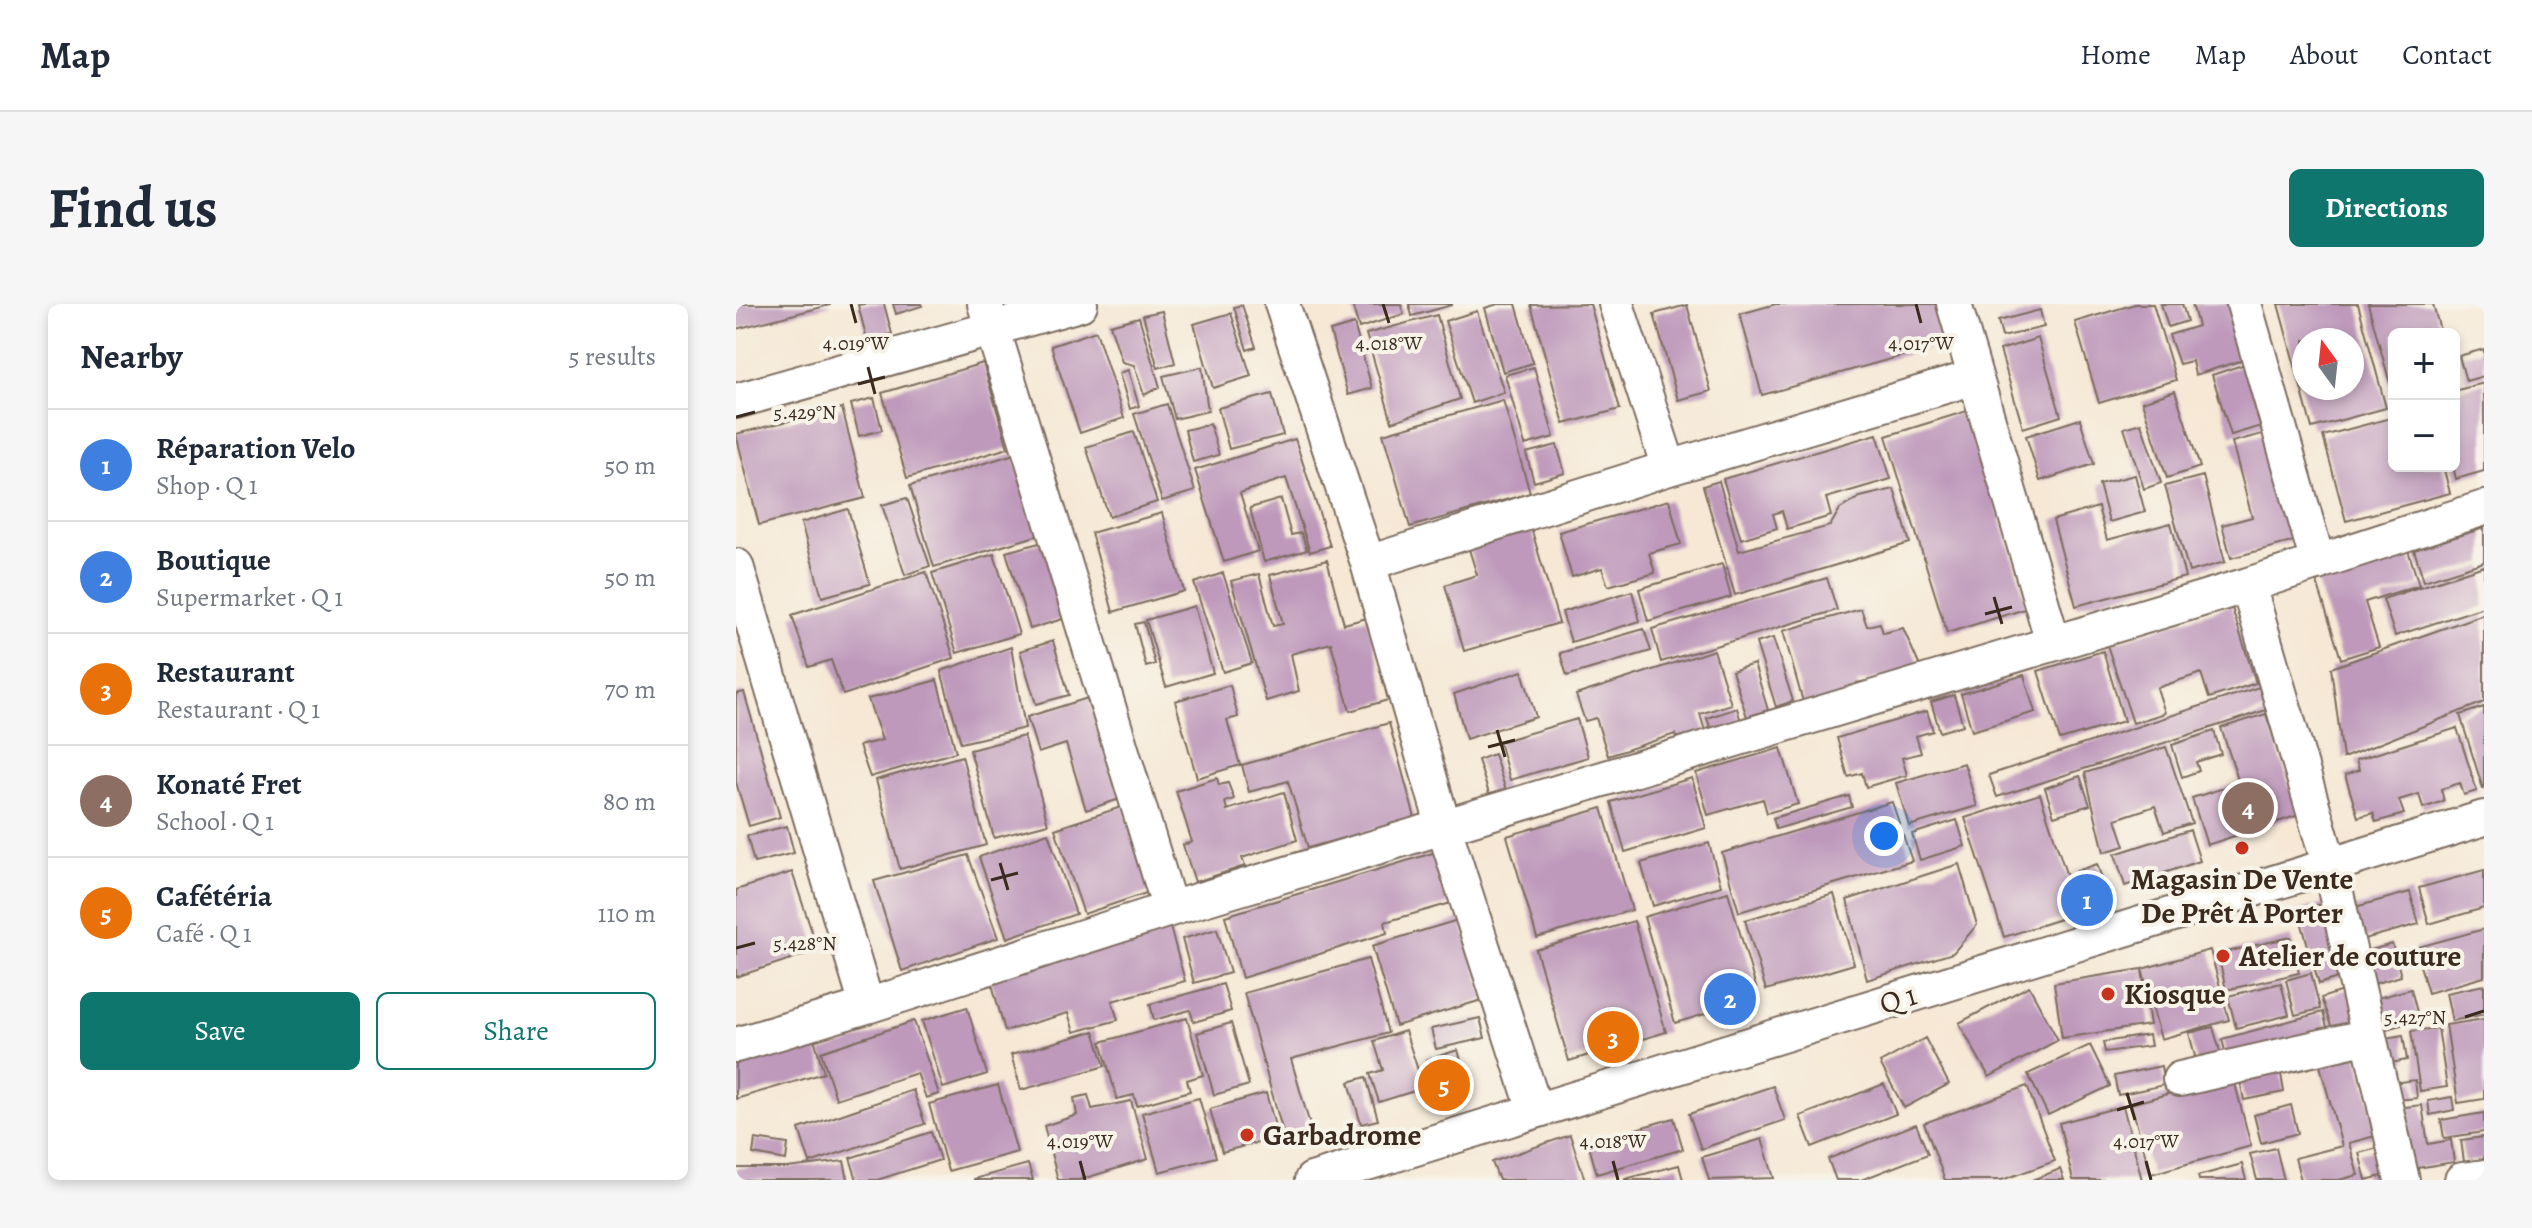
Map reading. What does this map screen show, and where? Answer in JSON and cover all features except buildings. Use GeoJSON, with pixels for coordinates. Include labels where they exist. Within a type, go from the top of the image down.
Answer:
{"type":"FeatureCollection","features":[{"type":"Feature","properties":{"kind":"street"},"geometry":{"type":"LineString","coordinates":[[736,401],[990,317],[1080,304]]}},
{"type":"Feature","properties":{"kind":"street"},"geometry":{"type":"LineString","coordinates":[[1282,304],[1368,563],[1444,828],[1535,1110]]}},
{"type":"Feature","properties":{"kind":"street"},"geometry":{"type":"LineString","coordinates":[[1616,304],[1669,468]]}},
{"type":"Feature","properties":{"kind":"street"},"geometry":{"type":"LineString","coordinates":[[1954,304],[2053,642]]}},
{"type":"Feature","properties":{"kind":"street"},"geometry":{"type":"LineString","coordinates":[[2244,304],[2318,563]]}},
{"type":"Feature","properties":{"kind":"street"},"geometry":{"type":"LineString","coordinates":[[990,317],[1170,909]]}},
{"type":"Feature","properties":{"kind":"street"},"geometry":{"type":"LineString","coordinates":[[1368,563],[1669,468],[1975,377]]}},
{"type":"Feature","properties":{"kind":"street"},"geometry":{"type":"LineString","coordinates":[[736,1045],[1170,909],[2248,585],[2484,508]]}},
{"type":"Feature","properties":{"kind":"street"},"geometry":{"type":"LineString","coordinates":[[736,566],[867,1006]]}},
{"type":"Feature","properties":{"kind":"street"},"geometry":{"type":"LineString","coordinates":[[2248,585],[2330,867],[2402,1180]]}},
{"type":"Feature","properties":{"kind":"street","name":"Q 1"},"geometry":{"type":"LineString","coordinates":[[1312,1180],[2484,818]]}},
{"type":"Feature","properties":{"kind":"street"},"geometry":{"type":"LineString","coordinates":[[2180,1079],[2369,1036]]}},
{"type":"Feature","properties":{"kind":"street"},"geometry":{"type":"LineString","coordinates":[[2462,1180],[2484,1177]]}},
{"type":"Feature","properties":{"kind":"place","name":"Konaté Fret"},"geometry":{"type":"Point","coordinates":[2248,808]}},
{"type":"Feature","properties":{"kind":"place","name":"Magasin De Vente De Prêt À Porter"},"geometry":{"type":"Point","coordinates":[2242,848]}},
{"type":"Feature","properties":{"kind":"place","name":"Réparation Velo"},"geometry":{"type":"Point","coordinates":[2087,900]}},
{"type":"Feature","properties":{"kind":"place","name":"Atelier de couture"},"geometry":{"type":"Point","coordinates":[2223,956]}},
{"type":"Feature","properties":{"kind":"place","name":"Kiosque"},"geometry":{"type":"Point","coordinates":[2108,994]}},
{"type":"Feature","properties":{"kind":"place","name":"Boutique"},"geometry":{"type":"Point","coordinates":[1730,999]}},
{"type":"Feature","properties":{"kind":"place","name":"Restaurant"},"geometry":{"type":"Point","coordinates":[1613,1037]}},
{"type":"Feature","properties":{"kind":"place","name":"Cafétéria"},"geometry":{"type":"Point","coordinates":[1444,1085]}},
{"type":"Feature","properties":{"kind":"place","name":"Garbadrome"},"geometry":{"type":"Point","coordinates":[1247,1135]}}]}
